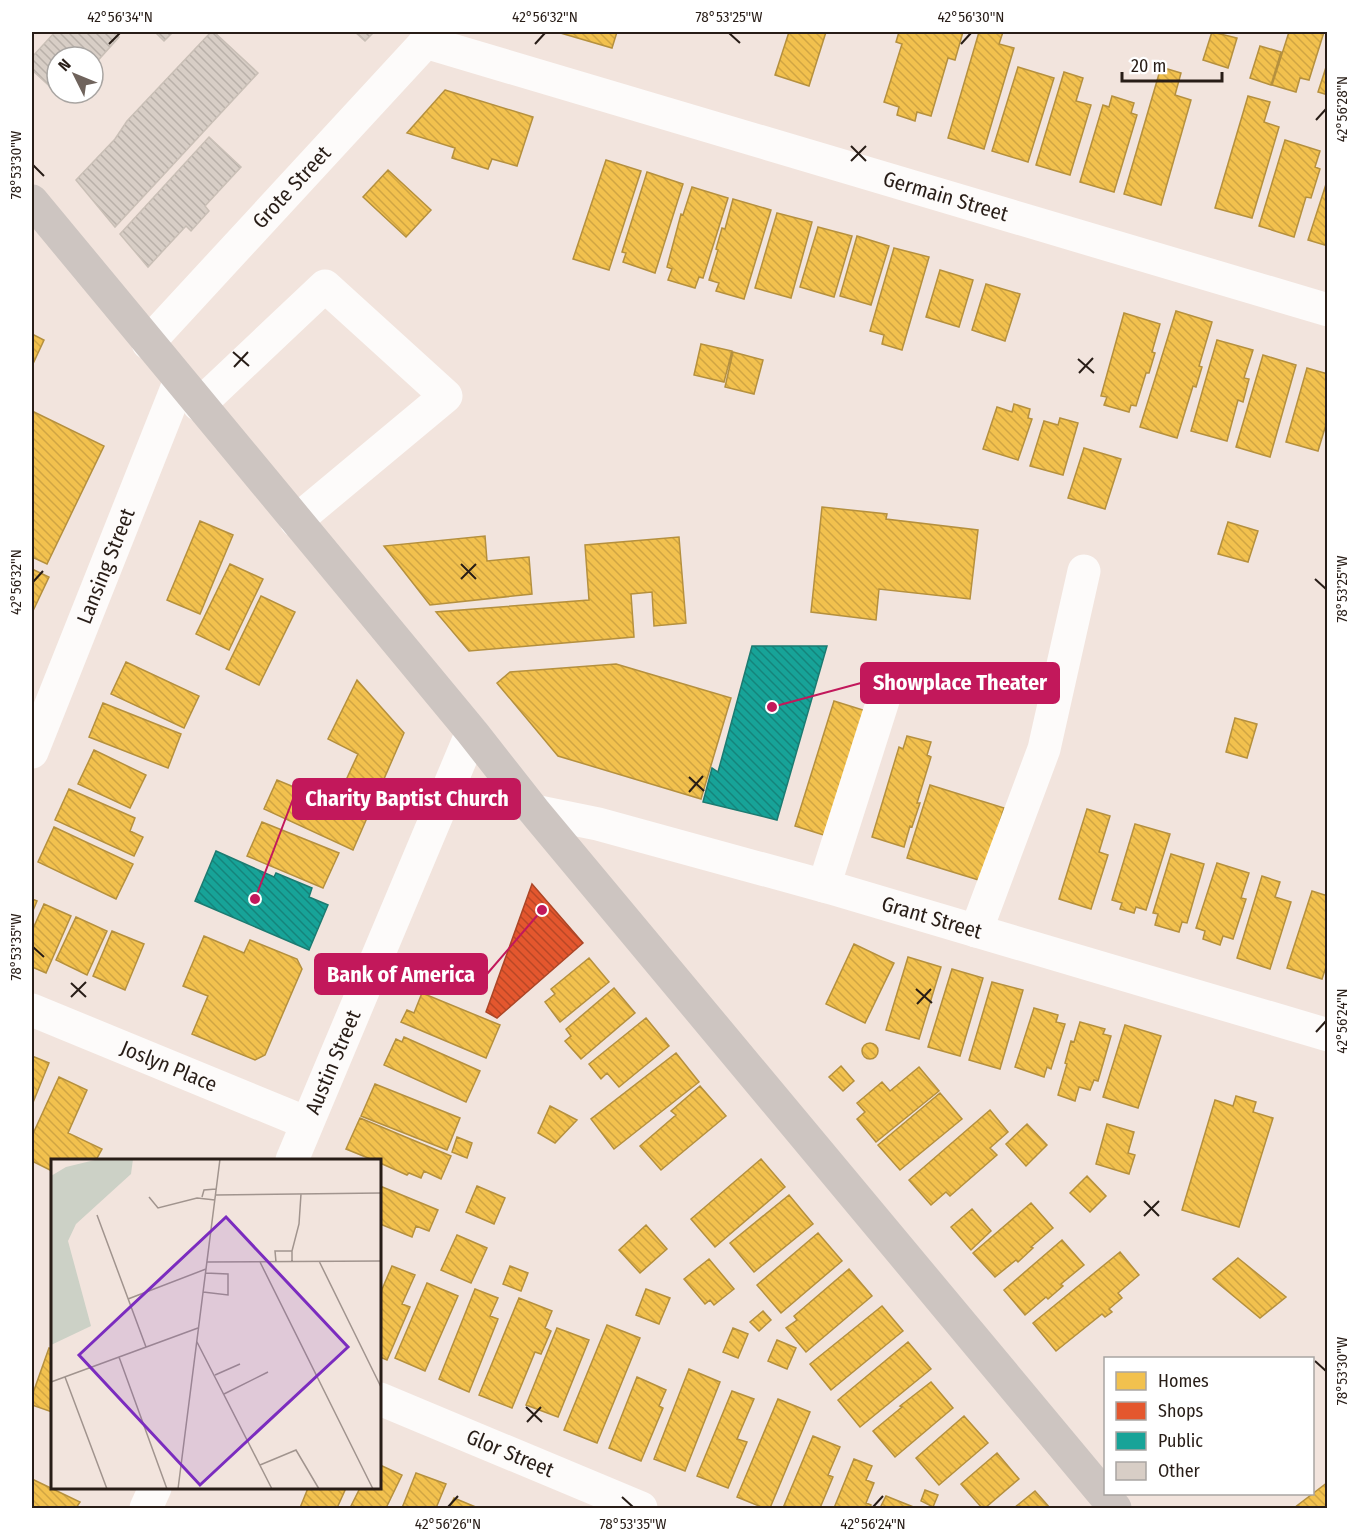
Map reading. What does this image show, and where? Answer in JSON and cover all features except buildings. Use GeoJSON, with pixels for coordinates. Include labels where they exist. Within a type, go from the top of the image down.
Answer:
{"type":"FeatureCollection","features":[{"type":"Feature","properties":{"kind":"main road"},"geometry":{"type":"LineString","coordinates":[[32,201],[472,732],[534,811],[1115,1509]]}},
{"type":"Feature","properties":{"kind":"street","name":"Germain Street"},"geometry":{"type":"LineString","coordinates":[[430,37],[1328,310]]}},
{"type":"Feature","properties":{"kind":"street","name":"Grote Street"},"geometry":{"type":"LineString","coordinates":[[148,343],[430,37]]}},
{"type":"Feature","properties":{"kind":"street"},"geometry":{"type":"LineString","coordinates":[[190,393],[325,286],[446,396],[296,521]]}},
{"type":"Feature","properties":{"kind":"street","name":"Lansing Street"},"geometry":{"type":"LineString","coordinates":[[32,752],[190,393]]}},
{"type":"Feature","properties":{"kind":"street"},"geometry":{"type":"LineString","coordinates":[[976,931],[1044,749],[1084,571]]}},
{"type":"Feature","properties":{"kind":"street"},"geometry":{"type":"LineString","coordinates":[[824,886],[888,685]]}},
{"type":"Feature","properties":{"kind":"street","name":"Austin Street"},"geometry":{"type":"LineString","coordinates":[[293,1159],[472,732]]}},
{"type":"Feature","properties":{"kind":"street","name":"Grant Street"},"geometry":{"type":"LineString","coordinates":[[534,811],[598,824],[824,886],[1328,1035]]}},
{"type":"Feature","properties":{"kind":"street","name":"Joslyn Place"},"geometry":{"type":"LineString","coordinates":[[32,1010],[307,1123]]}},
{"type":"Feature","properties":{"kind":"street","name":"Glor Street"},"geometry":{"type":"LineString","coordinates":[[381,1399],[641,1509]]}},
{"type":"Feature","properties":{"kind":"street"},"geometry":{"type":"LineString","coordinates":[[146,1509],[155,1489]]}},
{"type":"Feature","properties":{"kind":"place","name":"Showplace Theater"},"geometry":{"type":"Point","coordinates":[772,707]}},
{"type":"Feature","properties":{"kind":"place","name":"Charity Baptist Church"},"geometry":{"type":"Point","coordinates":[255,899]}},
{"type":"Feature","properties":{"kind":"place","name":"Bank of America"},"geometry":{"type":"Point","coordinates":[542,910]}}]}
